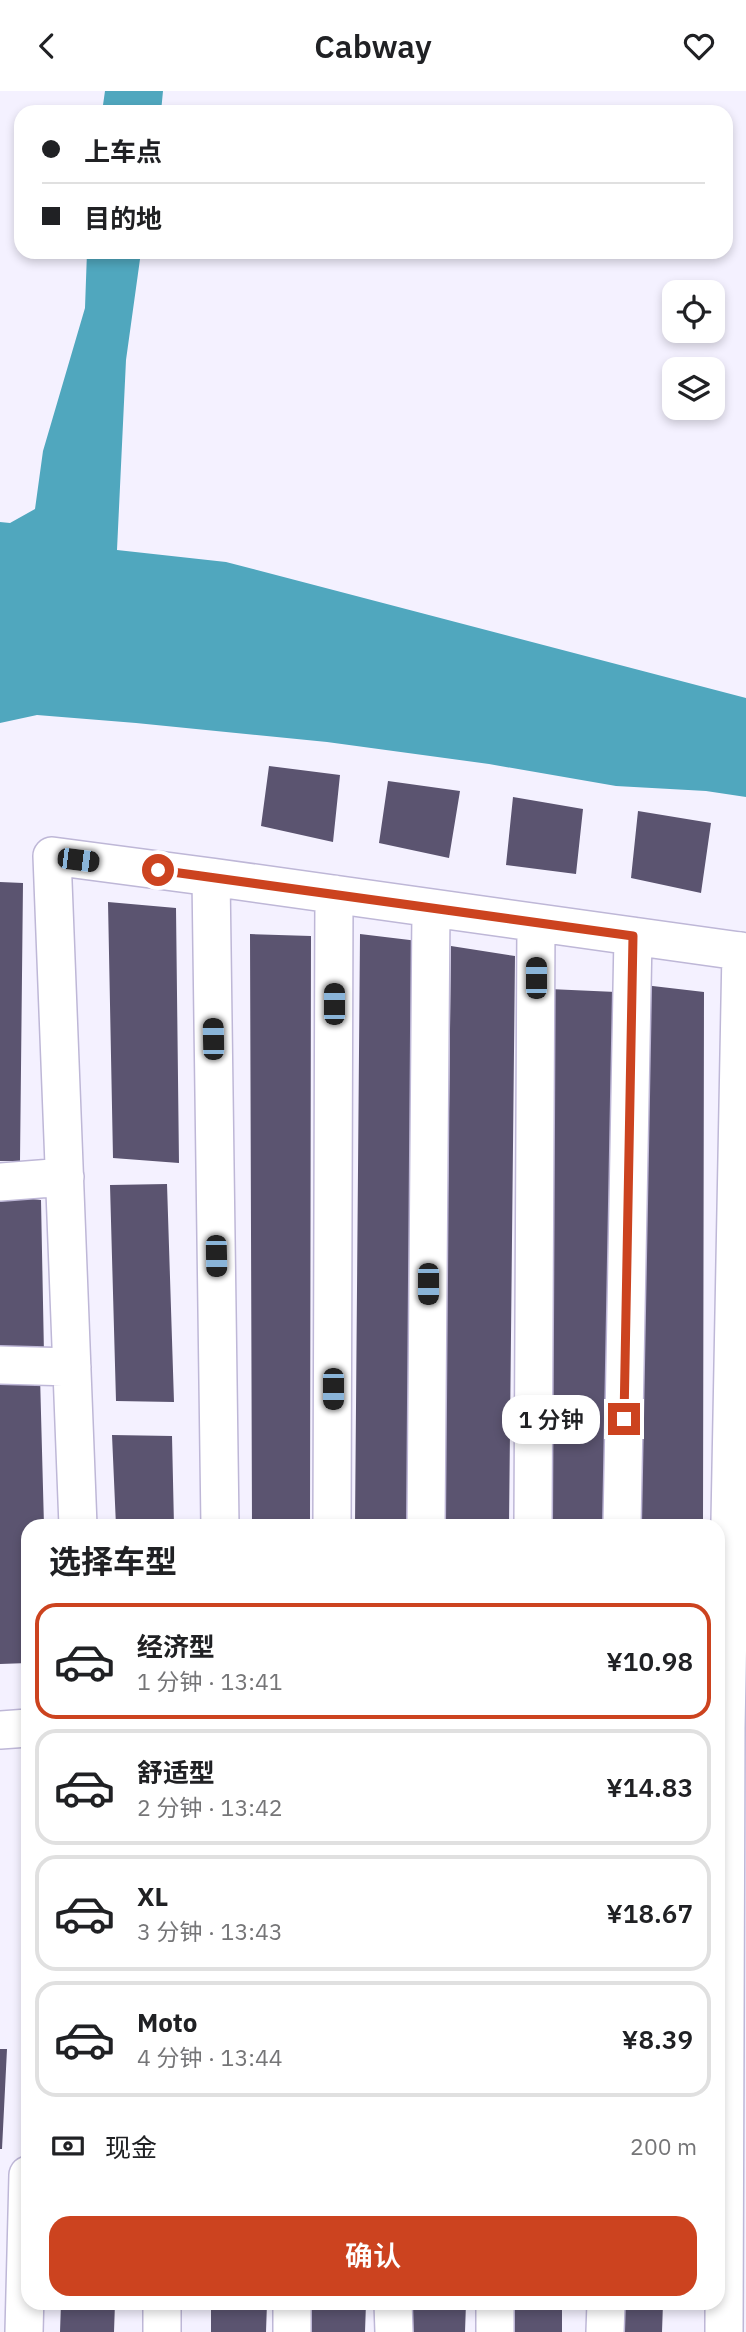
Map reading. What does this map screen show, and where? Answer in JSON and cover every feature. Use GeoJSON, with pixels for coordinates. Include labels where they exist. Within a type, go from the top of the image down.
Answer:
{"type":"FeatureCollection","features":[{"type":"Feature","properties":{"kind":"street"},"geometry":{"type":"LineString","coordinates":[[78,1519],[51,856],[744,951],[737,1574],[725,1697]]}},
{"type":"Feature","properties":{"kind":"street"},"geometry":{"type":"LineString","coordinates":[[211,877],[220,1519]]}},
{"type":"Feature","properties":{"kind":"street"},"geometry":{"type":"LineString","coordinates":[[332,1519],[334,894]]}},
{"type":"Feature","properties":{"kind":"street"},"geometry":{"type":"LineString","coordinates":[[426,1519],[431,908]]}},
{"type":"Feature","properties":{"kind":"street"},"geometry":{"type":"LineString","coordinates":[[533,1519],[536,923]]}},
{"type":"Feature","properties":{"kind":"street"},"geometry":{"type":"LineString","coordinates":[[622,1519],[633,936]]}},
{"type":"Feature","properties":{"kind":"street"},"geometry":{"type":"LineString","coordinates":[[0,1182],[65,1177]]}},
{"type":"Feature","properties":{"kind":"street"},"geometry":{"type":"LineString","coordinates":[[0,1365],[72,1367]]}},
{"type":"Feature","properties":{"kind":"street"},"geometry":{"type":"LineString","coordinates":[[0,1730],[21,1728]]}},
{"type":"Feature","properties":{"kind":"street"},"geometry":{"type":"LineString","coordinates":[[24,2332],[25,2310]]}},
{"type":"Feature","properties":{"kind":"street"},"geometry":{"type":"LineString","coordinates":[[162,2310],[162,2332]]}},
{"type":"Feature","properties":{"kind":"street"},"geometry":{"type":"LineString","coordinates":[[292,2310],[292,2332]]}},
{"type":"Feature","properties":{"kind":"street"},"geometry":{"type":"LineString","coordinates":[[393,2310],[394,2332]]}},
{"type":"Feature","properties":{"kind":"street"},"geometry":{"type":"LineString","coordinates":[[495,2310],[495,2332]]}},
{"type":"Feature","properties":{"kind":"street"},"geometry":{"type":"LineString","coordinates":[[605,2332],[606,2310]]}},
{"type":"Feature","properties":{"kind":"street"},"geometry":{"type":"LineString","coordinates":[[723,2310],[724,2332]]}},
{"type":"Feature","properties":{"kind":"water"},"geometry":{"type":"Polygon","coordinates":[[[105,91],[163,91],[162,105],[103,105],[105,91]]]}},
{"type":"Feature","properties":{"kind":"water"},"geometry":{"type":"Polygon","coordinates":[[[87,259],[140,259],[126,360],[117,550],[226,562],[746,698],[746,797],[706,791],[616,786],[489,764],[327,742],[136,723],[37,715],[0,723],[0,522],[10,523],[35,509],[43,451],[85,308],[87,259]]]}},
{"type":"Feature","properties":{"kind":"building"},"geometry":{"type":"Polygon","coordinates":[[[269,766],[340,775],[333,842],[261,826],[269,766]]]}},
{"type":"Feature","properties":{"kind":"building"},"geometry":{"type":"Polygon","coordinates":[[[388,781],[460,791],[449,858],[379,843],[388,781]]]}},
{"type":"Feature","properties":{"kind":"building"},"geometry":{"type":"Polygon","coordinates":[[[513,797],[583,809],[576,874],[506,865],[513,797]]]}},
{"type":"Feature","properties":{"kind":"building"},"geometry":{"type":"Polygon","coordinates":[[[638,811],[711,823],[701,893],[631,878],[638,811]]]}},
{"type":"Feature","properties":{"kind":"building"},"geometry":{"type":"Polygon","coordinates":[[[0,882],[23,883],[20,1161],[0,1161],[0,882]]]}},
{"type":"Feature","properties":{"kind":"building"},"geometry":{"type":"Polygon","coordinates":[[[108,902],[176,908],[179,1163],[113,1158],[108,902]]]}},
{"type":"Feature","properties":{"kind":"building"},"geometry":{"type":"Polygon","coordinates":[[[250,934],[311,936],[310,1519],[252,1519],[250,934]]]}},
{"type":"Feature","properties":{"kind":"building"},"geometry":{"type":"Polygon","coordinates":[[[360,934],[418,941],[411,1519],[355,1519],[360,934]]]}},
{"type":"Feature","properties":{"kind":"building"},"geometry":{"type":"Polygon","coordinates":[[[451,946],[515,956],[509,1519],[444,1519],[451,946]]]}},
{"type":"Feature","properties":{"kind":"building"},"geometry":{"type":"Polygon","coordinates":[[[644,985],[704,992],[703,1519],[639,1519],[644,985]]]}},
{"type":"Feature","properties":{"kind":"building"},"geometry":{"type":"Polygon","coordinates":[[[549,989],[616,992],[608,1519],[548,1519],[549,989]]]}},
{"type":"Feature","properties":{"kind":"building"},"geometry":{"type":"Polygon","coordinates":[[[167,1184],[174,1402],[116,1401],[110,1185],[167,1184]]]}},
{"type":"Feature","properties":{"kind":"building"},"geometry":{"type":"Polygon","coordinates":[[[0,1195],[41,1200],[44,1354],[0,1351],[0,1195]]]}},
{"type":"Feature","properties":{"kind":"building"},"geometry":{"type":"Polygon","coordinates":[[[0,1376],[40,1376],[44,1519],[21,1519],[21,1663],[0,1664],[0,1376]]]}},
{"type":"Feature","properties":{"kind":"building"},"geometry":{"type":"Polygon","coordinates":[[[112,1435],[172,1436],[174,1519],[116,1519],[112,1435]]]}},
{"type":"Feature","properties":{"kind":"building"},"geometry":{"type":"Polygon","coordinates":[[[0,2049],[7,2049],[2,2149],[0,2149],[0,2049]]]}},
{"type":"Feature","properties":{"kind":"building"},"geometry":{"type":"Polygon","coordinates":[[[61,2310],[115,2310],[114,2332],[60,2332],[61,2310]]]}},
{"type":"Feature","properties":{"kind":"building"},"geometry":{"type":"Polygon","coordinates":[[[211,2310],[267,2310],[266,2332],[211,2332],[211,2310]]]}},
{"type":"Feature","properties":{"kind":"building"},"geometry":{"type":"Polygon","coordinates":[[[310,2310],[366,2310],[365,2332],[309,2332],[310,2310]]]}},
{"type":"Feature","properties":{"kind":"building"},"geometry":{"type":"Polygon","coordinates":[[[403,2310],[466,2310],[465,2332],[403,2332],[403,2310]]]}},
{"type":"Feature","properties":{"kind":"building"},"geometry":{"type":"Polygon","coordinates":[[[508,2310],[562,2310],[562,2332],[509,2332],[508,2310]]]}},
{"type":"Feature","properties":{"kind":"building"},"geometry":{"type":"Polygon","coordinates":[[[611,2310],[663,2310],[662,2332],[609,2332],[611,2310]]]}},
{"type":"Feature","properties":{"kind":"route"},"geometry":{"type":"LineString","coordinates":[[158,870],[633,936],[624,1419]]}}]}
